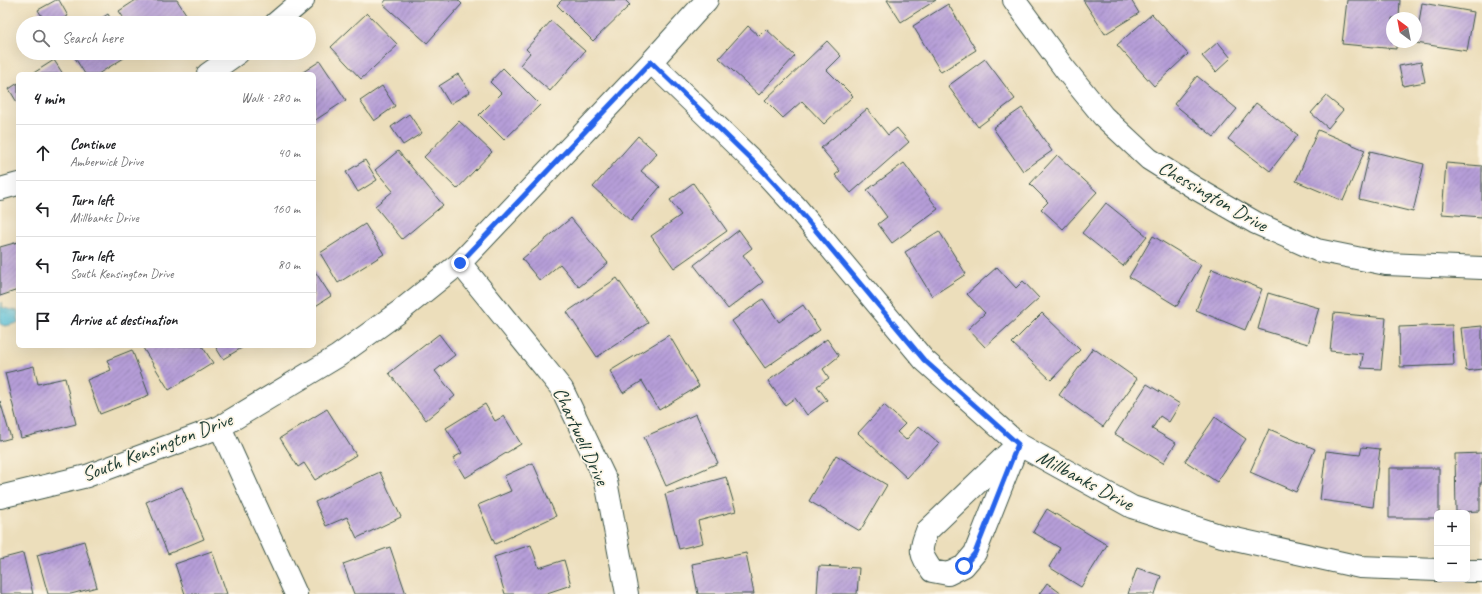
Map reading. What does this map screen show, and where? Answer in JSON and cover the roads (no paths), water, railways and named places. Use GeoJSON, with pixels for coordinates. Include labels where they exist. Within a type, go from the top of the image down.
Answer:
{"type":"FeatureCollection","features":[{"type":"Feature","properties":{"kind":"street"},"geometry":{"type":"LineString","coordinates":[[284,16],[303,0]]}},
{"type":"Feature","properties":{"kind":"street","name":"South Kensington Drive"},"geometry":{"type":"LineString","coordinates":[[0,497],[87,476],[220,428],[338,356],[399,312],[460,263],[651,62],[707,0]]}},
{"type":"Feature","properties":{"kind":"street","name":"Chessington Drive"},"geometry":{"type":"LineString","coordinates":[[1014,0],[1064,68],[1103,116],[1148,159],[1256,223],[1317,250],[1386,264],[1482,268]]}},
{"type":"Feature","properties":{"kind":"street"},"geometry":{"type":"LineString","coordinates":[[211,72],[228,60]]}},
{"type":"Feature","properties":{"kind":"street","name":"Millbanks Drive"},"geometry":{"type":"LineString","coordinates":[[651,62],[762,170],[797,208],[924,360],[1018,444],[1132,507],[1222,536],[1360,566],[1434,570]]}},
{"type":"Feature","properties":{"kind":"street"},"geometry":{"type":"LineString","coordinates":[[0,189],[16,185]]}},
{"type":"Feature","properties":{"kind":"street","name":"Chartwell Drive"},"geometry":{"type":"LineString","coordinates":[[460,263],[562,389],[606,482],[627,594]]}},
{"type":"Feature","properties":{"kind":"street"},"geometry":{"type":"LineString","coordinates":[[220,428],[296,594]]}},
{"type":"Feature","properties":{"kind":"street"},"geometry":{"type":"LineString","coordinates":[[1018,444],[975,553],[964,566],[948,574],[932,571],[922,557],[922,545],[927,531],[1018,444]]}},
{"type":"Feature","properties":{"kind":"street"},"geometry":{"type":"LineString","coordinates":[[1470,571],[1482,571]]}},
{"type":"Feature","properties":{"kind":"water"},"geometry":{"type":"Polygon","coordinates":[[[1,302],[3,308],[16,311],[16,323],[5,326],[0,324],[1,302]]]}}]}
